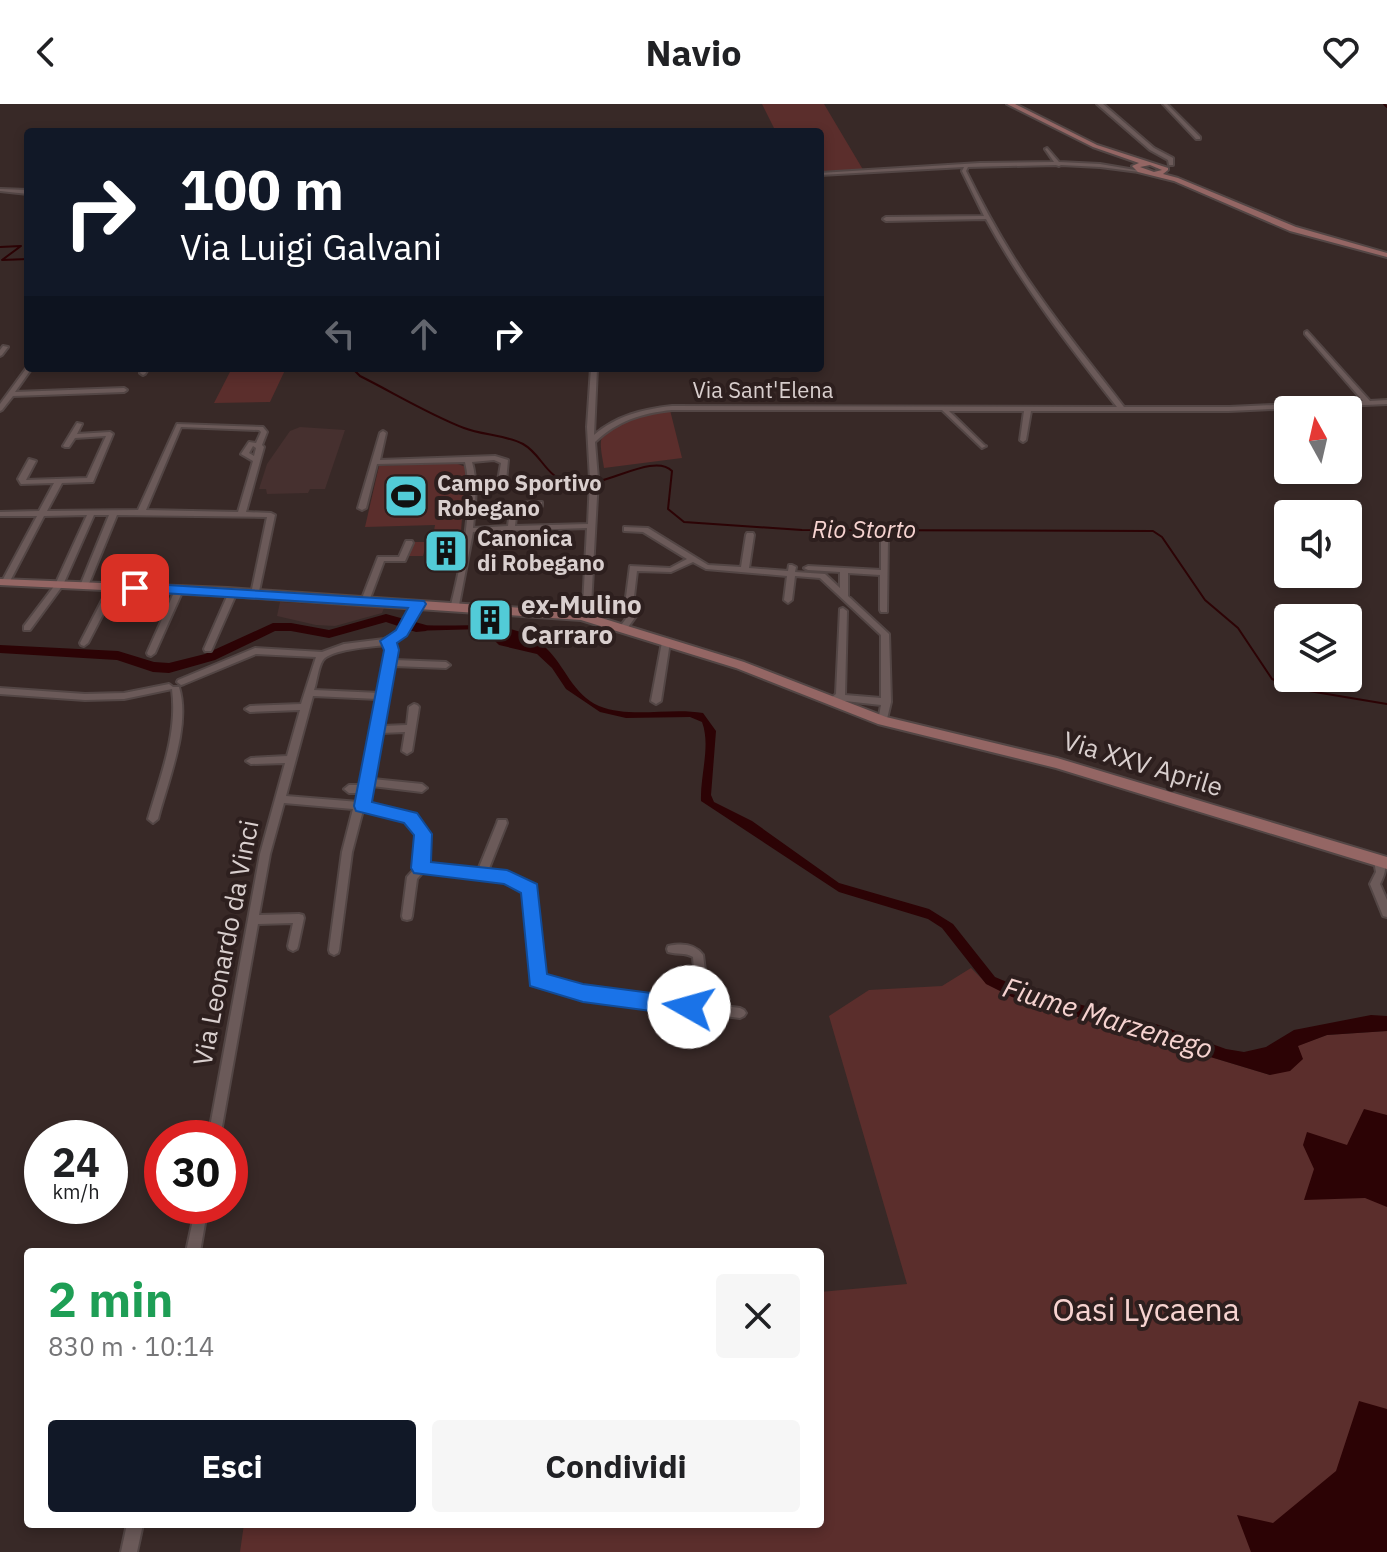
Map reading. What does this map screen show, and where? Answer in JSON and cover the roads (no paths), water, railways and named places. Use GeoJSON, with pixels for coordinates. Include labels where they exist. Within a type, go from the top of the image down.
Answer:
{"type":"FeatureCollection","features":[{"type":"Feature","properties":{"kind":"main road"},"geometry":{"type":"LineString","coordinates":[[1010,104],[1154,174],[1176,179],[1293,229],[1387,255]]}},
{"type":"Feature","properties":{"kind":"main road"},"geometry":{"type":"LineString","coordinates":[[1122,157],[1165,167],[1176,179]]}},
{"type":"Feature","properties":{"kind":"main road"},"geometry":{"type":"LineString","coordinates":[[1137,167],[1146,163]]}},
{"type":"Feature","properties":{"kind":"main road"},"geometry":{"type":"LineString","coordinates":[[1154,174],[1165,167]]}},
{"type":"Feature","properties":{"kind":"main road","name":"Via XXV Aprile"},"geometry":{"type":"LineString","coordinates":[[3,582],[455,605],[582,616],[740,665],[883,721],[1043,758],[1383,862]]}},
{"type":"Feature","properties":{"kind":"street"},"geometry":{"type":"LineString","coordinates":[[1100,104],[1152,149],[1171,159],[1165,167]]}},
{"type":"Feature","properties":{"kind":"street"},"geometry":{"type":"LineString","coordinates":[[1165,104],[1198,138]]}},
{"type":"Feature","properties":{"kind":"street"},"geometry":{"type":"LineString","coordinates":[[1047,149],[1059,165]]}},
{"type":"Feature","properties":{"kind":"street"},"geometry":{"type":"LineString","coordinates":[[824,174],[929,167],[1101,164],[1137,167]]}},
{"type":"Feature","properties":{"kind":"street"},"geometry":{"type":"LineString","coordinates":[[966,167],[964,171],[985,218],[1058,329],[1121,407]]}},
{"type":"Feature","properties":{"kind":"street"},"geometry":{"type":"LineString","coordinates":[[0,190],[24,192]]}},
{"type":"Feature","properties":{"kind":"street"},"geometry":{"type":"LineString","coordinates":[[886,219],[985,218]]}},
{"type":"Feature","properties":{"kind":"street"},"geometry":{"type":"LineString","coordinates":[[1307,333],[1367,401]]}},
{"type":"Feature","properties":{"kind":"street"},"geometry":{"type":"LineString","coordinates":[[0,409],[26,372]]}},
{"type":"Feature","properties":{"kind":"street"},"geometry":{"type":"LineString","coordinates":[[582,616],[587,606],[594,479],[590,427],[594,372]]}},
{"type":"Feature","properties":{"kind":"street"},"geometry":{"type":"LineString","coordinates":[[11,394],[124,390]]}},
{"type":"Feature","properties":{"kind":"street"},"geometry":{"type":"LineString","coordinates":[[74,405],[82,392]]}},
{"type":"Feature","properties":{"kind":"street","name":"Via Sant'Elena"},"geometry":{"type":"LineString","coordinates":[[592,441],[614,423],[653,409],[1229,409],[1387,402]]}},
{"type":"Feature","properties":{"kind":"street"},"geometry":{"type":"LineString","coordinates":[[944,409],[982,446]]}},
{"type":"Feature","properties":{"kind":"street"},"geometry":{"type":"LineString","coordinates":[[1023,440],[1028,409]]}},
{"type":"Feature","properties":{"kind":"street"},"geometry":{"type":"LineString","coordinates":[[67,446],[79,424]]}},
{"type":"Feature","properties":{"kind":"street"},"geometry":{"type":"LineString","coordinates":[[141,512],[179,425],[261,428],[264,432],[254,459],[241,515]]}},
{"type":"Feature","properties":{"kind":"street"},"geometry":{"type":"LineString","coordinates":[[362,508],[383,433]]}},
{"type":"Feature","properties":{"kind":"street"},"geometry":{"type":"LineString","coordinates":[[32,461],[22,479],[24,482],[90,480],[110,434],[73,436]]}},
{"type":"Feature","properties":{"kind":"street"},"geometry":{"type":"LineString","coordinates":[[376,462],[495,458],[505,462],[502,481]]}},
{"type":"Feature","properties":{"kind":"street"},"geometry":{"type":"LineString","coordinates":[[455,605],[469,530],[472,491],[468,460]]}},
{"type":"Feature","properties":{"kind":"street"},"geometry":{"type":"LineString","coordinates":[[3,582],[59,481]]}},
{"type":"Feature","properties":{"kind":"street"},"geometry":{"type":"LineString","coordinates":[[511,529],[514,505],[539,504]]}},
{"type":"Feature","properties":{"kind":"street"},"geometry":{"type":"LineString","coordinates":[[27,628],[59,585],[92,512]]}},
{"type":"Feature","properties":{"kind":"street"},"geometry":{"type":"LineString","coordinates":[[84,586],[114,512]]}},
{"type":"Feature","properties":{"kind":"street"},"geometry":{"type":"LineString","coordinates":[[0,514],[141,512],[271,515],[255,594]]}},
{"type":"Feature","properties":{"kind":"street"},"geometry":{"type":"LineString","coordinates":[[469,530],[591,526]]}},
{"type":"Feature","properties":{"kind":"street"},"geometry":{"type":"LineString","coordinates":[[627,529],[645,530],[706,567],[822,576],[885,634],[886,702],[883,721]]}},
{"type":"Feature","properties":{"kind":"street"},"geometry":{"type":"LineString","coordinates":[[745,570],[750,535]]}},
{"type":"Feature","properties":{"kind":"street"},"geometry":{"type":"LineString","coordinates":[[884,610],[885,539]]}},
{"type":"Feature","properties":{"kind":"street"},"geometry":{"type":"LineString","coordinates":[[365,601],[381,559],[402,559],[409,543]]}},
{"type":"Feature","properties":{"kind":"street"},"geometry":{"type":"LineString","coordinates":[[623,628],[635,612],[629,605],[633,568],[671,570],[693,559]]}},
{"type":"Feature","properties":{"kind":"street"},"geometry":{"type":"LineString","coordinates":[[788,600],[792,567],[884,573]]}},
{"type":"Feature","properties":{"kind":"street"},"geometry":{"type":"LineString","coordinates":[[844,570],[844,597]]}},
{"type":"Feature","properties":{"kind":"street"},"geometry":{"type":"LineString","coordinates":[[84,643],[113,587]]}},
{"type":"Feature","properties":{"kind":"street"},"geometry":{"type":"LineString","coordinates":[[151,653],[179,590]]}},
{"type":"Feature","properties":{"kind":"street"},"geometry":{"type":"LineString","coordinates":[[208,649],[233,592]]}},
{"type":"Feature","properties":{"kind":"street"},"geometry":{"type":"LineString","coordinates":[[0,691],[96,697],[124,696],[175,686],[255,651],[323,655],[335,649],[388,641],[407,626],[418,604]]}},
{"type":"Feature","properties":{"kind":"street"},"geometry":{"type":"LineString","coordinates":[[840,697],[843,611]]}},
{"type":"Feature","properties":{"kind":"street"},"geometry":{"type":"LineString","coordinates":[[334,950],[347,852],[367,786],[389,663],[391,650],[388,641]]}},
{"type":"Feature","properties":{"kind":"street"},"geometry":{"type":"LineString","coordinates":[[656,701],[666,642]]}},
{"type":"Feature","properties":{"kind":"street","name":"Via Leonardo da Vinci"},"geometry":{"type":"LineString","coordinates":[[217,1120],[265,854],[318,660],[323,655]]}},
{"type":"Feature","properties":{"kind":"street"},"geometry":{"type":"LineString","coordinates":[[389,663],[446,665]]}},
{"type":"Feature","properties":{"kind":"street"},"geometry":{"type":"LineString","coordinates":[[153,819],[175,730],[179,701],[175,686]]}},
{"type":"Feature","properties":{"kind":"street"},"geometry":{"type":"LineString","coordinates":[[807,692],[886,702]]}},
{"type":"Feature","properties":{"kind":"street"},"geometry":{"type":"LineString","coordinates":[[309,693],[382,696]]}},
{"type":"Feature","properties":{"kind":"street"},"geometry":{"type":"LineString","coordinates":[[250,709],[306,707]]}},
{"type":"Feature","properties":{"kind":"street"},"geometry":{"type":"LineString","coordinates":[[407,751],[414,707]]}},
{"type":"Feature","properties":{"kind":"street"},"geometry":{"type":"LineString","coordinates":[[376,730],[411,728]]}},
{"type":"Feature","properties":{"kind":"street"},"geometry":{"type":"LineString","coordinates":[[251,761],[292,759]]}},
{"type":"Feature","properties":{"kind":"street"},"geometry":{"type":"LineString","coordinates":[[349,789],[367,786],[422,788]]}},
{"type":"Feature","properties":{"kind":"street"},"geometry":{"type":"LineString","coordinates":[[280,799],[361,806],[410,818],[423,834],[421,868],[412,877],[407,916]]}},
{"type":"Feature","properties":{"kind":"street"},"geometry":{"type":"LineString","coordinates":[[482,874],[502,823]]}},
{"type":"Feature","properties":{"kind":"street"},"geometry":{"type":"LineString","coordinates":[[1383,862],[1375,884],[1387,913]]}},
{"type":"Feature","properties":{"kind":"street"},"geometry":{"type":"LineString","coordinates":[[421,868],[507,877],[530,889],[537,980],[583,993],[740,1013]]}},
{"type":"Feature","properties":{"kind":"street"},"geometry":{"type":"LineString","coordinates":[[254,920],[299,918],[293,946]]}},
{"type":"Feature","properties":{"kind":"street"},"geometry":{"type":"LineString","coordinates":[[672,949],[689,949],[698,955],[702,995],[689,1007]]}},
{"type":"Feature","properties":{"kind":"street"},"geometry":{"type":"LineString","coordinates":[[194,1248],[198,1224]]}},
{"type":"Feature","properties":{"kind":"street"},"geometry":{"type":"LineString","coordinates":[[129,1552],[134,1528]]}},
{"type":"Feature","properties":{"kind":"water"},"geometry":{"type":"Polygon","coordinates":[[[412,624],[499,627],[532,637],[553,655],[582,695],[612,710],[703,713],[716,731],[711,795],[714,802],[752,821],[839,883],[929,909],[953,924],[995,977],[1028,991],[1159,1025],[1226,1049],[1244,1052],[1266,1047],[1294,1030],[1371,1015],[1387,1016],[1387,1031],[1327,1035],[1298,1046],[1303,1059],[1290,1071],[1270,1075],[1012,997],[986,984],[942,928],[928,919],[839,892],[701,801],[706,741],[702,722],[690,717],[626,718],[600,712],[566,689],[552,668],[537,654],[499,645],[494,633],[483,629],[409,631],[412,624]]]}},
{"type":"Feature","properties":{"kind":"water"},"geometry":{"type":"Polygon","coordinates":[[[1364,1109],[1387,1115],[1387,1207],[1365,1198],[1304,1200],[1314,1169],[1303,1145],[1307,1132],[1347,1145],[1364,1109]]]}},
{"type":"Feature","properties":{"kind":"water"},"geometry":{"type":"Polygon","coordinates":[[[1359,1401],[1387,1409],[1387,1552],[1251,1552],[1237,1515],[1273,1523],[1336,1471],[1359,1401]]]}},
{"type":"Feature","properties":{"kind":"waterway"},"geometry":{"type":"LineString","coordinates":[[1384,104],[1387,107]]}},
{"type":"Feature","properties":{"kind":"waterway","name":"Rio Storto"},"geometry":{"type":"LineString","coordinates":[[0,247],[21,246],[2,260],[24,259]]}},
{"type":"Feature","properties":{"kind":"waterway","name":"Rio Storto"},"geometry":{"type":"LineString","coordinates":[[356,372],[451,422],[523,444],[550,472],[564,481],[586,484],[640,468],[664,466],[672,471],[668,509],[684,522],[802,530],[1153,531],[1162,537],[1205,600],[1238,628],[1272,679],[1297,689],[1387,704]]}},
{"type":"Feature","properties":{"kind":"waterway","name":"Fiume Marzenego"},"geometry":{"type":"LineString","coordinates":[[0,649],[118,656],[153,667],[169,668],[210,657],[273,627],[329,634],[386,618],[421,628]]}},
{"type":"Feature","properties":{"kind":"place","name":"Campo Sportivo Robegano"},"geometry":{"type":"Point","coordinates":[406,496]}},
{"type":"Feature","properties":{"kind":"place","name":"Canonica di Robegano"},"geometry":{"type":"Point","coordinates":[446,551]}},
{"type":"Feature","properties":{"kind":"place","name":"ex-Mulino Carraro"},"geometry":{"type":"Point","coordinates":[490,620]}},
{"type":"Feature","properties":{"kind":"park label","name":"Oasi Lycaena"},"geometry":{"type":"Point","coordinates":[1146,1310]}}]}
